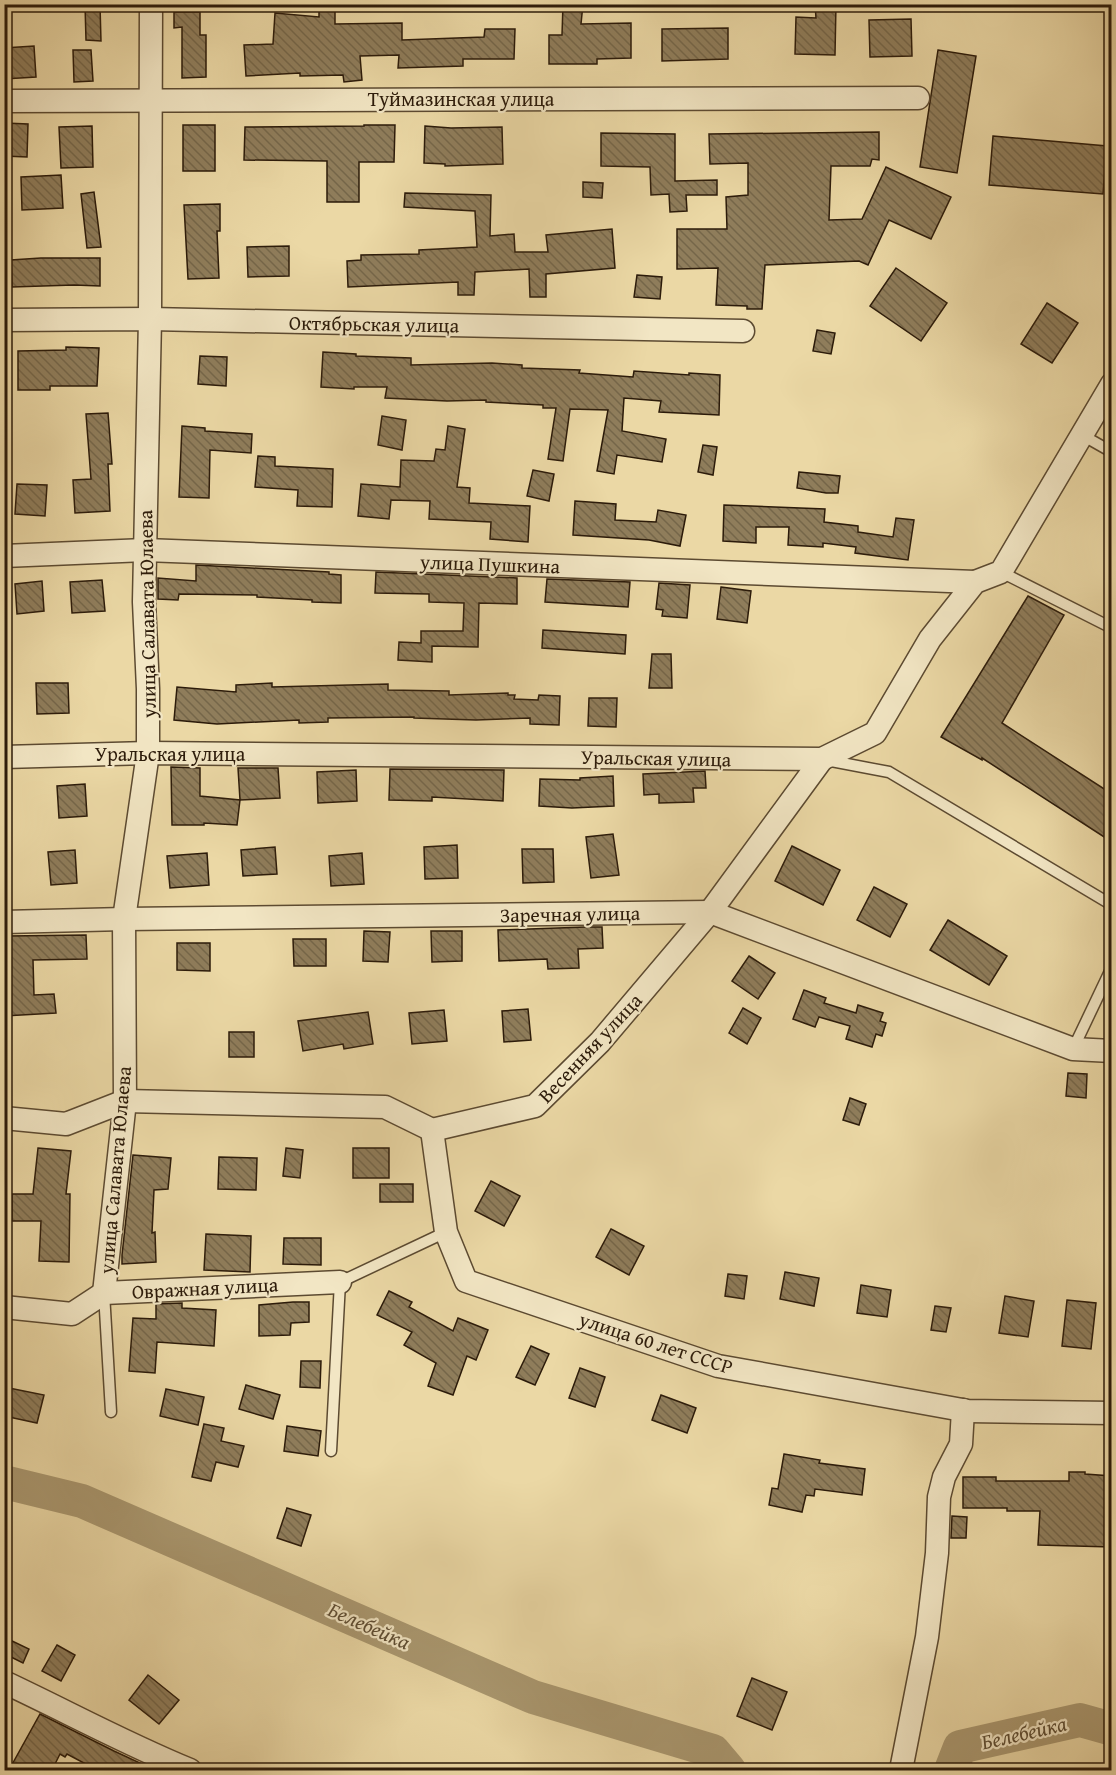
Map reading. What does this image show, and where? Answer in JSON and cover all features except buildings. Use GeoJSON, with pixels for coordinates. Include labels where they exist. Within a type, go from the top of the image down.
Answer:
{"type":"FeatureCollection","features":[{"type":"Feature","properties":{"kind":"street","name":"улица Салавата Юлаева"},"geometry":{"type":"LineString","coordinates":[[104,1293],[125,1101],[124,919],[148,753],[145,550],[150,319],[151,4]]}},
{"type":"Feature","properties":{"kind":"street","name":"Туймазинская улица"},"geometry":{"type":"LineString","coordinates":[[4,101],[918,98]]}},
{"type":"Feature","properties":{"kind":"street","name":"Октябрьская улица"},"geometry":{"type":"LineString","coordinates":[[4,320],[150,319],[743,331]]}},
{"type":"Feature","properties":{"kind":"street"},"geometry":{"type":"LineString","coordinates":[[975,582],[1001,572],[1112,384]]}},
{"type":"Feature","properties":{"kind":"street","name":"улица Пушкина"},"geometry":{"type":"LineString","coordinates":[[4,555],[145,550],[975,582]]}},
{"type":"Feature","properties":{"kind":"street","name":"Уральская улица"},"geometry":{"type":"LineString","coordinates":[[4,757],[148,753],[822,759],[875,733],[930,639],[975,582]]}},
{"type":"Feature","properties":{"kind":"street","name":"Весенняя улица"},"geometry":{"type":"LineString","coordinates":[[432,1130],[535,1106],[600,1042],[710,912],[822,759]]}},
{"type":"Feature","properties":{"kind":"street","name":"Заречная улица"},"geometry":{"type":"LineString","coordinates":[[4,922],[710,912],[1073,1049],[1112,1051]]}},
{"type":"Feature","properties":{"kind":"street"},"geometry":{"type":"LineString","coordinates":[[4,1118],[66,1124],[125,1101],[385,1107],[432,1130]]}},
{"type":"Feature","properties":{"kind":"street","name":"улица 60 лет СССР"},"geometry":{"type":"LineString","coordinates":[[432,1130],[446,1232],[466,1281],[718,1366],[963,1410],[1112,1413]]}},
{"type":"Feature","properties":{"kind":"street","name":"Овражная улица"},"geometry":{"type":"LineString","coordinates":[[4,1306],[72,1314],[104,1293],[340,1282]]}},
{"type":"Feature","properties":{"kind":"street"},"geometry":{"type":"LineString","coordinates":[[901,1770],[927,1637],[937,1552],[939,1497],[944,1477],[961,1444],[963,1410]]}},
{"type":"Feature","properties":{"kind":"street"},"geometry":{"type":"LineString","coordinates":[[4,1682],[144,1752],[190,1770]]}},
{"type":"Feature","properties":{"kind":"lane"},"geometry":{"type":"LineString","coordinates":[[1082,435],[1112,452]]}},
{"type":"Feature","properties":{"kind":"lane"},"geometry":{"type":"LineString","coordinates":[[1001,572],[1112,628]]}},
{"type":"Feature","properties":{"kind":"lane"},"geometry":{"type":"LineString","coordinates":[[822,759],[889,772],[1112,905]]}},
{"type":"Feature","properties":{"kind":"lane"},"geometry":{"type":"LineString","coordinates":[[1073,1049],[1112,967]]}},
{"type":"Feature","properties":{"kind":"lane"},"geometry":{"type":"LineString","coordinates":[[331,1451],[340,1282],[446,1232]]}},
{"type":"Feature","properties":{"kind":"lane"},"geometry":{"type":"LineString","coordinates":[[104,1293],[111,1412]]}},
{"type":"Feature","properties":{"kind":"waterway","name":"Белебейка"},"geometry":{"type":"LineString","coordinates":[[4,1482],[82,1501],[533,1697],[713,1751],[729,1770]]}},
{"type":"Feature","properties":{"kind":"waterway","name":"Белебейка"},"geometry":{"type":"LineString","coordinates":[[951,1770],[960,1747],[1080,1720],[1112,1729]]}}]}
